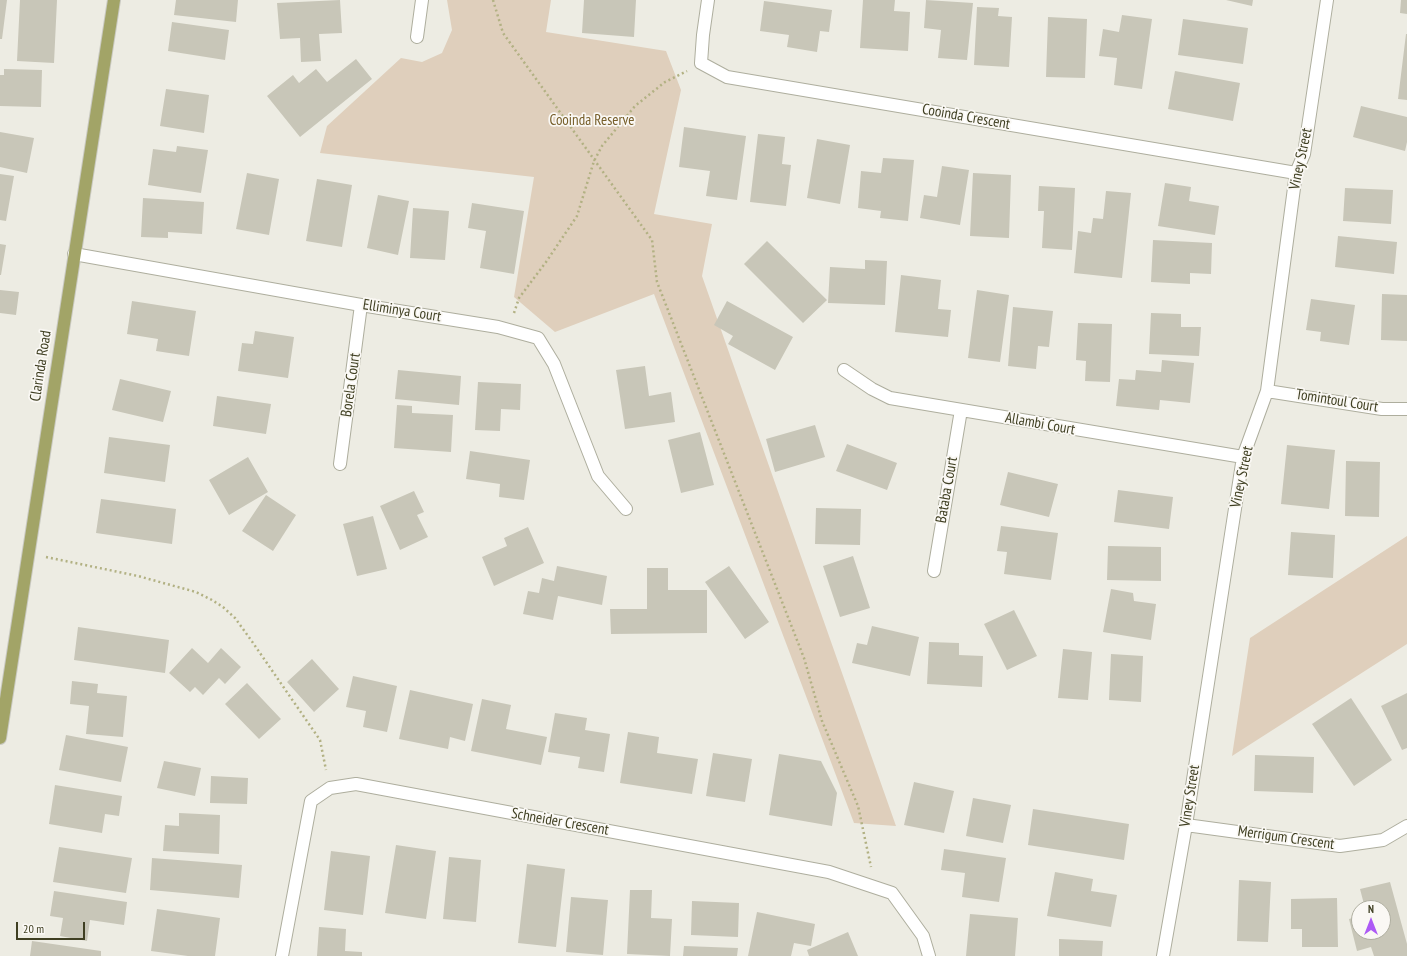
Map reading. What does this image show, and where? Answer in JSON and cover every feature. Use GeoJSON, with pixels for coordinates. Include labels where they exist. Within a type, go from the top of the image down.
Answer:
{"type":"FeatureCollection","features":[{"type":"Feature","properties":{"kind":"main road","name":"Clarinda Road"},"geometry":{"type":"LineString","coordinates":[[0,738],[114,0]]}},
{"type":"Feature","properties":{"kind":"street"},"geometry":{"type":"LineString","coordinates":[[417,37],[422,0]]}},
{"type":"Feature","properties":{"kind":"street"},"geometry":{"type":"LineString","coordinates":[[701,63],[702,35],[708,0]]}},
{"type":"Feature","properties":{"kind":"street","name":"Viney Street"},"geometry":{"type":"LineString","coordinates":[[1163,956],[1186,824],[1243,457],[1267,391],[1296,173],[1304,154],[1327,0]]}},
{"type":"Feature","properties":{"kind":"street","name":"Cooinda Crescent"},"geometry":{"type":"LineString","coordinates":[[701,63],[727,77],[1296,173]]}},
{"type":"Feature","properties":{"kind":"street","name":"Elliminya Court"},"geometry":{"type":"LineString","coordinates":[[74,254],[361,305],[498,327],[538,338],[554,364],[598,476],[626,509]]}},
{"type":"Feature","properties":{"kind":"street","name":"Borela Court"},"geometry":{"type":"LineString","coordinates":[[340,464],[361,305]]}},
{"type":"Feature","properties":{"kind":"street","name":"Allambi Court"},"geometry":{"type":"LineString","coordinates":[[844,370],[872,390],[890,398],[1243,457]]}},
{"type":"Feature","properties":{"kind":"street","name":"Tomintoul Court"},"geometry":{"type":"LineString","coordinates":[[1267,391],[1382,409],[1407,409]]}},
{"type":"Feature","properties":{"kind":"street","name":"Bataba Court"},"geometry":{"type":"LineString","coordinates":[[934,571],[961,410]]}},
{"type":"Feature","properties":{"kind":"street","name":"Schneider Crescent"},"geometry":{"type":"LineString","coordinates":[[282,956],[311,801],[330,788],[356,784],[829,872],[892,894],[923,936],[929,956]]}},
{"type":"Feature","properties":{"kind":"street","name":"Merrigum Crescent"},"geometry":{"type":"LineString","coordinates":[[1186,824],[1340,846],[1383,840],[1407,826]]}},
{"type":"Feature","properties":{"kind":"path"},"geometry":{"type":"LineString","coordinates":[[493,0],[503,33],[652,240],[657,282],[804,658],[822,721],[858,806],[875,887]]}},
{"type":"Feature","properties":{"kind":"path"},"geometry":{"type":"LineString","coordinates":[[509,330],[519,298],[546,262],[577,216],[594,161],[602,146],[635,106],[665,82],[701,63]]}},
{"type":"Feature","properties":{"kind":"path"},"geometry":{"type":"LineString","coordinates":[[29,553],[138,576],[196,592],[223,607],[235,618],[320,740],[330,788]]}},
{"type":"Feature","properties":{"kind":"green space","name":"Cooinda Reserve"},"geometry":{"type":"Polygon","coordinates":[[[447,0],[551,0],[546,32],[666,51],[681,90],[654,214],[712,224],[702,276],[896,826],[854,823],[654,294],[555,332],[514,297],[534,177],[320,153],[327,126],[401,58],[422,62],[442,53],[452,30],[447,0]]]}},
{"type":"Feature","properties":{"kind":"green space"},"geometry":{"type":"Polygon","coordinates":[[[1407,536],[1407,644],[1232,756],[1250,638],[1407,536]]]}},
{"type":"Feature","properties":{"kind":"building"},"geometry":{"type":"Polygon","coordinates":[[[0,0],[7,0],[2,39],[0,39],[0,0]]]}},
{"type":"Feature","properties":{"kind":"building"},"geometry":{"type":"Polygon","coordinates":[[[20,0],[57,0],[54,63],[17,61],[20,0]]]}},
{"type":"Feature","properties":{"kind":"building"},"geometry":{"type":"Polygon","coordinates":[[[176,0],[238,0],[236,22],[174,15],[176,0]]]}},
{"type":"Feature","properties":{"kind":"building"},"geometry":{"type":"Polygon","coordinates":[[[340,0],[342,33],[319,34],[321,61],[301,62],[300,38],[280,39],[277,3],[340,0]]]}},
{"type":"Feature","properties":{"kind":"building"},"geometry":{"type":"Polygon","coordinates":[[[584,0],[636,0],[634,37],[582,33],[584,0]]]}},
{"type":"Feature","properties":{"kind":"building"},"geometry":{"type":"Polygon","coordinates":[[[863,0],[895,0],[894,11],[910,12],[908,51],[860,48],[863,0]]]}},
{"type":"Feature","properties":{"kind":"building"},"geometry":{"type":"Polygon","coordinates":[[[926,0],[973,3],[967,60],[938,58],[941,30],[924,28],[926,0]]]}},
{"type":"Feature","properties":{"kind":"building"},"geometry":{"type":"Polygon","coordinates":[[[1226,0],[1253,0],[1252,6],[1226,0]]]}},
{"type":"Feature","properties":{"kind":"building"},"geometry":{"type":"Polygon","coordinates":[[[1401,0],[1407,0],[1407,14],[1400,13],[1401,0]]]}},
{"type":"Feature","properties":{"kind":"building"},"geometry":{"type":"Polygon","coordinates":[[[764,1],[832,10],[829,32],[820,31],[817,52],[787,47],[789,35],[760,31],[764,1]]]}},
{"type":"Feature","properties":{"kind":"building"},"geometry":{"type":"Polygon","coordinates":[[[977,7],[999,8],[998,16],[1012,17],[1009,67],[974,65],[977,7]]]}},
{"type":"Feature","properties":{"kind":"building"},"geometry":{"type":"Polygon","coordinates":[[[1122,15],[1152,19],[1142,89],[1114,85],[1117,58],[1099,56],[1103,29],[1119,32],[1122,15]]]}},
{"type":"Feature","properties":{"kind":"building"},"geometry":{"type":"Polygon","coordinates":[[[1048,17],[1087,19],[1085,78],[1046,77],[1048,17]]]}},
{"type":"Feature","properties":{"kind":"building"},"geometry":{"type":"Polygon","coordinates":[[[1183,19],[1248,28],[1243,64],[1178,55],[1183,19]]]}},
{"type":"Feature","properties":{"kind":"building"},"geometry":{"type":"Polygon","coordinates":[[[172,22],[229,30],[225,60],[168,51],[172,22]]]}},
{"type":"Feature","properties":{"kind":"building"},"geometry":{"type":"Polygon","coordinates":[[[1407,34],[1407,100],[1398,99],[1407,34]]]}},
{"type":"Feature","properties":{"kind":"building"},"geometry":{"type":"Polygon","coordinates":[[[356,59],[372,79],[300,137],[267,96],[293,75],[299,83],[316,69],[327,82],[356,59]]]}},
{"type":"Feature","properties":{"kind":"building"},"geometry":{"type":"Polygon","coordinates":[[[4,69],[42,70],[41,107],[0,106],[0,75],[4,75],[4,69]]]}},
{"type":"Feature","properties":{"kind":"building"},"geometry":{"type":"Polygon","coordinates":[[[1175,71],[1240,83],[1233,121],[1168,109],[1175,71]]]}},
{"type":"Feature","properties":{"kind":"building"},"geometry":{"type":"Polygon","coordinates":[[[166,89],[209,95],[204,133],[160,126],[166,89]]]}},
{"type":"Feature","properties":{"kind":"building"},"geometry":{"type":"Polygon","coordinates":[[[1361,106],[1407,117],[1407,142],[1405,151],[1353,137],[1361,106]]]}},
{"type":"Feature","properties":{"kind":"building"},"geometry":{"type":"Polygon","coordinates":[[[684,127],[746,136],[737,200],[706,196],[710,171],[679,167],[684,127]]]}},
{"type":"Feature","properties":{"kind":"building"},"geometry":{"type":"Polygon","coordinates":[[[0,132],[34,138],[27,173],[0,167],[0,132]]]}},
{"type":"Feature","properties":{"kind":"building"},"geometry":{"type":"Polygon","coordinates":[[[758,134],[785,137],[782,164],[791,165],[786,206],[750,202],[758,134]]]}},
{"type":"Feature","properties":{"kind":"building"},"geometry":{"type":"Polygon","coordinates":[[[817,139],[850,145],[840,204],[807,198],[817,139]]]}},
{"type":"Feature","properties":{"kind":"building"},"geometry":{"type":"Polygon","coordinates":[[[177,146],[208,150],[201,193],[148,185],[153,149],[176,152],[177,146]]]}},
{"type":"Feature","properties":{"kind":"building"},"geometry":{"type":"Polygon","coordinates":[[[883,158],[914,160],[908,221],[880,218],[881,211],[858,208],[861,171],[881,173],[883,158]]]}},
{"type":"Feature","properties":{"kind":"building"},"geometry":{"type":"Polygon","coordinates":[[[942,166],[969,170],[960,225],[920,218],[924,195],[937,197],[942,166]]]}},
{"type":"Feature","properties":{"kind":"building"},"geometry":{"type":"Polygon","coordinates":[[[247,173],[279,179],[269,235],[236,229],[247,173]]]}},
{"type":"Feature","properties":{"kind":"building"},"geometry":{"type":"Polygon","coordinates":[[[973,173],[1011,175],[1009,238],[970,236],[973,173]]]}},
{"type":"Feature","properties":{"kind":"building"},"geometry":{"type":"Polygon","coordinates":[[[0,174],[14,176],[6,221],[0,220],[0,174]]]}},
{"type":"Feature","properties":{"kind":"building"},"geometry":{"type":"Polygon","coordinates":[[[317,179],[352,185],[342,247],[306,241],[317,179]]]}},
{"type":"Feature","properties":{"kind":"building"},"geometry":{"type":"Polygon","coordinates":[[[1165,183],[1191,187],[1189,201],[1219,206],[1215,235],[1158,226],[1165,183]]]}},
{"type":"Feature","properties":{"kind":"building"},"geometry":{"type":"Polygon","coordinates":[[[1039,186],[1075,188],[1072,250],[1042,248],[1044,211],[1038,211],[1039,186]]]}},
{"type":"Feature","properties":{"kind":"building"},"geometry":{"type":"Polygon","coordinates":[[[1345,188],[1393,190],[1391,224],[1343,221],[1345,188]]]}},
{"type":"Feature","properties":{"kind":"building"},"geometry":{"type":"Polygon","coordinates":[[[1106,191],[1131,193],[1122,278],[1074,273],[1078,231],[1091,233],[1093,218],[1103,219],[1106,191]]]}},
{"type":"Feature","properties":{"kind":"building"},"geometry":{"type":"Polygon","coordinates":[[[378,195],[409,201],[398,255],[367,248],[378,195]]]}},
{"type":"Feature","properties":{"kind":"building"},"geometry":{"type":"Polygon","coordinates":[[[143,198],[204,202],[202,234],[168,232],[168,238],[141,237],[143,198]]]}},
{"type":"Feature","properties":{"kind":"building"},"geometry":{"type":"Polygon","coordinates":[[[472,203],[524,211],[514,274],[480,268],[486,231],[468,228],[472,203]]]}},
{"type":"Feature","properties":{"kind":"building"},"geometry":{"type":"Polygon","coordinates":[[[413,208],[449,211],[445,260],[410,258],[413,208]]]}},
{"type":"Feature","properties":{"kind":"building"},"geometry":{"type":"Polygon","coordinates":[[[1338,236],[1397,242],[1394,274],[1335,267],[1338,236]]]}},
{"type":"Feature","properties":{"kind":"building"},"geometry":{"type":"Polygon","coordinates":[[[1153,240],[1212,243],[1211,274],[1190,273],[1190,284],[1151,282],[1153,240]]]}},
{"type":"Feature","properties":{"kind":"building"},"geometry":{"type":"Polygon","coordinates":[[[767,241],[827,300],[803,323],[744,264],[767,241]]]}},
{"type":"Feature","properties":{"kind":"building"},"geometry":{"type":"Polygon","coordinates":[[[0,244],[6,245],[1,275],[0,275],[0,244]]]}},
{"type":"Feature","properties":{"kind":"building"},"geometry":{"type":"Polygon","coordinates":[[[865,260],[887,261],[885,305],[828,303],[830,267],[865,269],[865,260]]]}},
{"type":"Feature","properties":{"kind":"building"},"geometry":{"type":"Polygon","coordinates":[[[901,275],[941,280],[938,309],[951,310],[948,337],[895,332],[901,275]]]}},
{"type":"Feature","properties":{"kind":"building"},"geometry":{"type":"Polygon","coordinates":[[[0,290],[19,292],[16,315],[0,313],[0,290]]]}},
{"type":"Feature","properties":{"kind":"building"},"geometry":{"type":"Polygon","coordinates":[[[977,290],[1009,295],[1000,362],[968,358],[977,290]]]}},
{"type":"Feature","properties":{"kind":"building"},"geometry":{"type":"Polygon","coordinates":[[[1382,294],[1407,295],[1407,341],[1381,340],[1382,294]]]}},
{"type":"Feature","properties":{"kind":"building"},"geometry":{"type":"Polygon","coordinates":[[[1311,299],[1355,305],[1349,345],[1320,341],[1321,332],[1306,330],[1311,299]]]}},
{"type":"Feature","properties":{"kind":"building"},"geometry":{"type":"Polygon","coordinates":[[[132,301],[196,311],[189,356],[156,351],[158,339],[127,334],[132,301]]]}},
{"type":"Feature","properties":{"kind":"building"},"geometry":{"type":"Polygon","coordinates":[[[727,301],[793,337],[775,370],[728,344],[733,336],[714,325],[727,301]]]}},
{"type":"Feature","properties":{"kind":"building"},"geometry":{"type":"Polygon","coordinates":[[[1013,307],[1053,311],[1049,347],[1038,346],[1036,369],[1008,366],[1013,307]]]}},
{"type":"Feature","properties":{"kind":"building"},"geometry":{"type":"Polygon","coordinates":[[[1151,313],[1181,314],[1181,327],[1201,327],[1199,356],[1149,354],[1151,313]]]}},
{"type":"Feature","properties":{"kind":"building"},"geometry":{"type":"Polygon","coordinates":[[[1078,323],[1112,324],[1110,382],[1085,381],[1086,361],[1076,360],[1078,323]]]}},
{"type":"Feature","properties":{"kind":"building"},"geometry":{"type":"Polygon","coordinates":[[[255,331],[294,337],[288,378],[238,371],[242,343],[253,344],[255,331]]]}},
{"type":"Feature","properties":{"kind":"building"},"geometry":{"type":"Polygon","coordinates":[[[1162,360],[1194,363],[1190,403],[1160,400],[1159,410],[1116,406],[1119,379],[1135,380],[1136,370],[1161,372],[1162,360]]]}},
{"type":"Feature","properties":{"kind":"building"},"geometry":{"type":"Polygon","coordinates":[[[645,366],[649,396],[671,392],[675,422],[625,429],[616,370],[645,366]]]}},
{"type":"Feature","properties":{"kind":"building"},"geometry":{"type":"Polygon","coordinates":[[[398,370],[461,376],[459,405],[395,399],[398,370]]]}},
{"type":"Feature","properties":{"kind":"building"},"geometry":{"type":"Polygon","coordinates":[[[120,379],[171,391],[163,422],[112,410],[120,379]]]}},
{"type":"Feature","properties":{"kind":"building"},"geometry":{"type":"Polygon","coordinates":[[[478,382],[521,384],[520,410],[501,409],[500,431],[475,430],[478,382]]]}},
{"type":"Feature","properties":{"kind":"building"},"geometry":{"type":"Polygon","coordinates":[[[217,396],[271,404],[266,434],[213,426],[217,396]]]}},
{"type":"Feature","properties":{"kind":"building"},"geometry":{"type":"Polygon","coordinates":[[[397,405],[412,406],[412,413],[453,415],[451,452],[394,448],[397,405]]]}},
{"type":"Feature","properties":{"kind":"building"},"geometry":{"type":"Polygon","coordinates":[[[815,425],[825,457],[775,472],[766,439],[815,425]]]}},
{"type":"Feature","properties":{"kind":"building"},"geometry":{"type":"Polygon","coordinates":[[[700,432],[714,485],[681,493],[668,440],[700,432]]]}},
{"type":"Feature","properties":{"kind":"building"},"geometry":{"type":"Polygon","coordinates":[[[109,437],[170,445],[165,482],[104,473],[109,437]]]}},
{"type":"Feature","properties":{"kind":"building"},"geometry":{"type":"Polygon","coordinates":[[[847,444],[897,463],[887,490],[836,471],[847,444]]]}},
{"type":"Feature","properties":{"kind":"building"},"geometry":{"type":"Polygon","coordinates":[[[1287,445],[1335,450],[1329,509],[1281,504],[1287,445]]]}},
{"type":"Feature","properties":{"kind":"building"},"geometry":{"type":"Polygon","coordinates":[[[470,451],[530,460],[524,500],[499,497],[500,484],[466,479],[470,451]]]}},
{"type":"Feature","properties":{"kind":"building"},"geometry":{"type":"Polygon","coordinates":[[[248,457],[268,492],[229,515],[209,480],[248,457]]]}},
{"type":"Feature","properties":{"kind":"building"},"geometry":{"type":"Polygon","coordinates":[[[1346,461],[1380,462],[1379,517],[1345,516],[1346,461]]]}},
{"type":"Feature","properties":{"kind":"building"},"geometry":{"type":"Polygon","coordinates":[[[1008,472],[1058,484],[1049,517],[1000,505],[1008,472]]]}},
{"type":"Feature","properties":{"kind":"building"},"geometry":{"type":"Polygon","coordinates":[[[1118,490],[1173,497],[1169,529],[1114,522],[1118,490]]]}},
{"type":"Feature","properties":{"kind":"building"},"geometry":{"type":"Polygon","coordinates":[[[414,491],[424,512],[417,515],[428,537],[400,550],[380,506],[414,491]]]}},
{"type":"Feature","properties":{"kind":"building"},"geometry":{"type":"Polygon","coordinates":[[[266,495],[296,515],[273,551],[242,531],[266,495]]]}},
{"type":"Feature","properties":{"kind":"building"},"geometry":{"type":"Polygon","coordinates":[[[101,499],[176,509],[172,544],[96,533],[101,499]]]}},
{"type":"Feature","properties":{"kind":"building"},"geometry":{"type":"Polygon","coordinates":[[[816,508],[861,509],[860,545],[815,544],[816,508]]]}},
{"type":"Feature","properties":{"kind":"building"},"geometry":{"type":"Polygon","coordinates":[[[373,516],[387,569],[357,576],[343,524],[373,516]]]}},
{"type":"Feature","properties":{"kind":"building"},"geometry":{"type":"Polygon","coordinates":[[[1001,526],[1058,533],[1051,580],[1004,574],[1007,552],[997,551],[1001,526]]]}},
{"type":"Feature","properties":{"kind":"building"},"geometry":{"type":"Polygon","coordinates":[[[528,527],[544,563],[494,586],[482,557],[507,546],[504,538],[528,527]]]}},
{"type":"Feature","properties":{"kind":"building"},"geometry":{"type":"Polygon","coordinates":[[[1291,532],[1335,535],[1333,578],[1288,575],[1291,532]]]}},
{"type":"Feature","properties":{"kind":"building"},"geometry":{"type":"Polygon","coordinates":[[[1108,546],[1161,547],[1161,581],[1107,580],[1108,546]]]}},
{"type":"Feature","properties":{"kind":"building"},"geometry":{"type":"Polygon","coordinates":[[[853,556],[870,608],[840,617],[823,566],[853,556]]]}},
{"type":"Feature","properties":{"kind":"building"},"geometry":{"type":"Polygon","coordinates":[[[557,566],[607,576],[602,605],[558,596],[553,620],[523,614],[528,591],[539,593],[542,578],[554,581],[557,566]]]}},
{"type":"Feature","properties":{"kind":"building"},"geometry":{"type":"Polygon","coordinates":[[[729,566],[769,622],[745,639],[705,582],[729,566]]]}},
{"type":"Feature","properties":{"kind":"building"},"geometry":{"type":"Polygon","coordinates":[[[647,568],[668,568],[668,590],[707,590],[707,633],[611,634],[610,609],[647,609],[647,568]]]}},
{"type":"Feature","properties":{"kind":"building"},"geometry":{"type":"Polygon","coordinates":[[[1111,589],[1133,593],[1134,601],[1156,604],[1151,640],[1103,632],[1111,589]]]}},
{"type":"Feature","properties":{"kind":"building"},"geometry":{"type":"Polygon","coordinates":[[[1014,610],[1037,656],[1007,670],[984,624],[1014,610]]]}},
{"type":"Feature","properties":{"kind":"building"},"geometry":{"type":"Polygon","coordinates":[[[872,626],[919,637],[910,676],[852,663],[857,643],[867,645],[872,626]]]}},
{"type":"Feature","properties":{"kind":"building"},"geometry":{"type":"Polygon","coordinates":[[[78,627],[169,640],[165,673],[74,660],[78,627]]]}},
{"type":"Feature","properties":{"kind":"building"},"geometry":{"type":"Polygon","coordinates":[[[929,642],[959,643],[959,655],[983,656],[982,687],[927,684],[929,642]]]}},
{"type":"Feature","properties":{"kind":"building"},"geometry":{"type":"Polygon","coordinates":[[[192,648],[208,663],[221,648],[241,667],[225,684],[219,678],[203,695],[195,687],[190,692],[169,673],[192,648]]]}},
{"type":"Feature","properties":{"kind":"building"},"geometry":{"type":"Polygon","coordinates":[[[1063,649],[1092,652],[1088,700],[1058,698],[1063,649]]]}},
{"type":"Feature","properties":{"kind":"building"},"geometry":{"type":"Polygon","coordinates":[[[1111,654],[1143,656],[1141,702],[1109,700],[1111,654]]]}},
{"type":"Feature","properties":{"kind":"building"},"geometry":{"type":"Polygon","coordinates":[[[312,659],[339,689],[314,712],[287,682],[312,659]]]}},
{"type":"Feature","properties":{"kind":"building"},"geometry":{"type":"Polygon","coordinates":[[[353,676],[397,686],[387,732],[363,727],[366,711],[346,707],[353,676]]]}},
{"type":"Feature","properties":{"kind":"building"},"geometry":{"type":"Polygon","coordinates":[[[72,681],[98,684],[97,693],[127,696],[123,737],[86,734],[89,706],[70,704],[72,681]]]}},
{"type":"Feature","properties":{"kind":"building"},"geometry":{"type":"Polygon","coordinates":[[[247,683],[281,719],[259,739],[225,704],[247,683]]]}},
{"type":"Feature","properties":{"kind":"building"},"geometry":{"type":"Polygon","coordinates":[[[410,690],[473,704],[465,741],[450,737],[448,749],[399,739],[410,690]]]}},
{"type":"Feature","properties":{"kind":"building"},"geometry":{"type":"Polygon","coordinates":[[[1407,693],[1407,748],[1402,750],[1381,706],[1407,693]]]}},
{"type":"Feature","properties":{"kind":"building"},"geometry":{"type":"Polygon","coordinates":[[[1351,698],[1392,760],[1354,786],[1312,724],[1351,698]]]}},
{"type":"Feature","properties":{"kind":"building"},"geometry":{"type":"Polygon","coordinates":[[[482,699],[511,705],[506,729],[547,737],[541,765],[471,751],[482,699]]]}},
{"type":"Feature","properties":{"kind":"building"},"geometry":{"type":"Polygon","coordinates":[[[555,713],[587,718],[585,730],[610,734],[604,772],[578,768],[580,757],[548,752],[555,713]]]}},
{"type":"Feature","properties":{"kind":"building"},"geometry":{"type":"Polygon","coordinates":[[[628,732],[659,737],[657,753],[698,759],[692,794],[620,783],[628,732]]]}},
{"type":"Feature","properties":{"kind":"building"},"geometry":{"type":"Polygon","coordinates":[[[66,735],[128,747],[121,782],[59,770],[66,735]]]}},
{"type":"Feature","properties":{"kind":"building"},"geometry":{"type":"Polygon","coordinates":[[[713,753],[752,759],[745,802],[706,796],[713,753]]]}},
{"type":"Feature","properties":{"kind":"building"},"geometry":{"type":"Polygon","coordinates":[[[779,754],[821,761],[837,793],[832,826],[769,815],[779,754]]]}},
{"type":"Feature","properties":{"kind":"building"},"geometry":{"type":"Polygon","coordinates":[[[1255,755],[1314,757],[1313,793],[1254,791],[1255,755]]]}},
{"type":"Feature","properties":{"kind":"building"},"geometry":{"type":"Polygon","coordinates":[[[164,761],[201,768],[195,796],[157,788],[164,761]]]}},
{"type":"Feature","properties":{"kind":"building"},"geometry":{"type":"Polygon","coordinates":[[[211,776],[248,778],[247,804],[210,803],[211,776]]]}},
{"type":"Feature","properties":{"kind":"building"},"geometry":{"type":"Polygon","coordinates":[[[914,782],[954,791],[944,833],[904,825],[914,782]]]}},
{"type":"Feature","properties":{"kind":"building"},"geometry":{"type":"Polygon","coordinates":[[[55,785],[122,796],[119,816],[105,814],[102,833],[49,824],[55,785]]]}},
{"type":"Feature","properties":{"kind":"building"},"geometry":{"type":"Polygon","coordinates":[[[973,798],[1011,805],[1003,843],[966,836],[973,798]]]}},
{"type":"Feature","properties":{"kind":"building"},"geometry":{"type":"Polygon","coordinates":[[[1033,809],[1129,824],[1124,860],[1028,845],[1033,809]]]}},
{"type":"Feature","properties":{"kind":"building"},"geometry":{"type":"Polygon","coordinates":[[[179,813],[220,815],[219,854],[163,851],[165,825],[179,826],[179,813]]]}},
{"type":"Feature","properties":{"kind":"building"},"geometry":{"type":"Polygon","coordinates":[[[396,845],[436,851],[426,919],[385,913],[396,845]]]}},
{"type":"Feature","properties":{"kind":"building"},"geometry":{"type":"Polygon","coordinates":[[[59,847],[132,858],[126,893],[53,882],[59,847]]]}},
{"type":"Feature","properties":{"kind":"building"},"geometry":{"type":"Polygon","coordinates":[[[944,849],[1006,858],[999,902],[962,897],[965,873],[941,870],[944,849]]]}},
{"type":"Feature","properties":{"kind":"building"},"geometry":{"type":"Polygon","coordinates":[[[331,851],[370,856],[363,915],[324,910],[331,851]]]}},
{"type":"Feature","properties":{"kind":"building"},"geometry":{"type":"Polygon","coordinates":[[[449,857],[481,860],[476,922],[443,919],[449,857]]]}},
{"type":"Feature","properties":{"kind":"building"},"geometry":{"type":"Polygon","coordinates":[[[152,858],[242,865],[239,898],[150,890],[152,858]]]}},
{"type":"Feature","properties":{"kind":"building"},"geometry":{"type":"Polygon","coordinates":[[[527,864],[565,869],[556,947],[518,943],[527,864]]]}},
{"type":"Feature","properties":{"kind":"building"},"geometry":{"type":"Polygon","coordinates":[[[1055,872],[1093,879],[1091,891],[1117,895],[1111,927],[1047,916],[1055,872]]]}},
{"type":"Feature","properties":{"kind":"building"},"geometry":{"type":"Polygon","coordinates":[[[1239,880],[1271,882],[1268,942],[1237,941],[1239,880]]]}},
{"type":"Feature","properties":{"kind":"building"},"geometry":{"type":"Polygon","coordinates":[[[1390,882],[1407,944],[1407,956],[1374,956],[1371,947],[1357,951],[1354,940],[1391,940],[1391,900],[1363,900],[1360,889],[1390,882]]]}},
{"type":"Feature","properties":{"kind":"building"},"geometry":{"type":"Polygon","coordinates":[[[630,890],[652,890],[651,918],[672,919],[670,956],[627,954],[630,890]]]}},
{"type":"Feature","properties":{"kind":"building"},"geometry":{"type":"Polygon","coordinates":[[[54,891],[127,902],[124,925],[90,920],[87,941],[60,936],[63,918],[50,916],[54,891]]]}},
{"type":"Feature","properties":{"kind":"building"},"geometry":{"type":"Polygon","coordinates":[[[571,897],[608,900],[603,955],[566,952],[571,897]]]}},
{"type":"Feature","properties":{"kind":"building"},"geometry":{"type":"Polygon","coordinates":[[[1337,898],[1338,947],[1302,947],[1302,929],[1291,929],[1291,899],[1337,898]]]}},
{"type":"Feature","properties":{"kind":"building"},"geometry":{"type":"Polygon","coordinates":[[[692,901],[739,903],[738,937],[691,935],[692,901]]]}},
{"type":"Feature","properties":{"kind":"building"},"geometry":{"type":"Polygon","coordinates":[[[157,909],[220,918],[215,956],[188,956],[151,951],[157,909]]]}},
{"type":"Feature","properties":{"kind":"building"},"geometry":{"type":"Polygon","coordinates":[[[757,912],[815,924],[811,946],[794,943],[791,956],[748,956],[757,912]]]}},
{"type":"Feature","properties":{"kind":"building"},"geometry":{"type":"Polygon","coordinates":[[[970,914],[1018,918],[1015,956],[966,956],[970,914]]]}},
{"type":"Feature","properties":{"kind":"building"},"geometry":{"type":"Polygon","coordinates":[[[319,927],[346,929],[345,951],[362,952],[362,956],[317,956],[319,927]]]}},
{"type":"Feature","properties":{"kind":"building"},"geometry":{"type":"Polygon","coordinates":[[[848,932],[858,956],[809,956],[807,950],[848,932]]]}},
{"type":"Feature","properties":{"kind":"building"},"geometry":{"type":"Polygon","coordinates":[[[1059,939],[1103,941],[1102,956],[1059,956],[1059,939]]]}},
{"type":"Feature","properties":{"kind":"building"},"geometry":{"type":"Polygon","coordinates":[[[32,941],[101,951],[101,956],[30,956],[32,941]]]}},
{"type":"Feature","properties":{"kind":"building"},"geometry":{"type":"Polygon","coordinates":[[[684,946],[738,948],[737,956],[683,956],[684,946]]]}}]}
